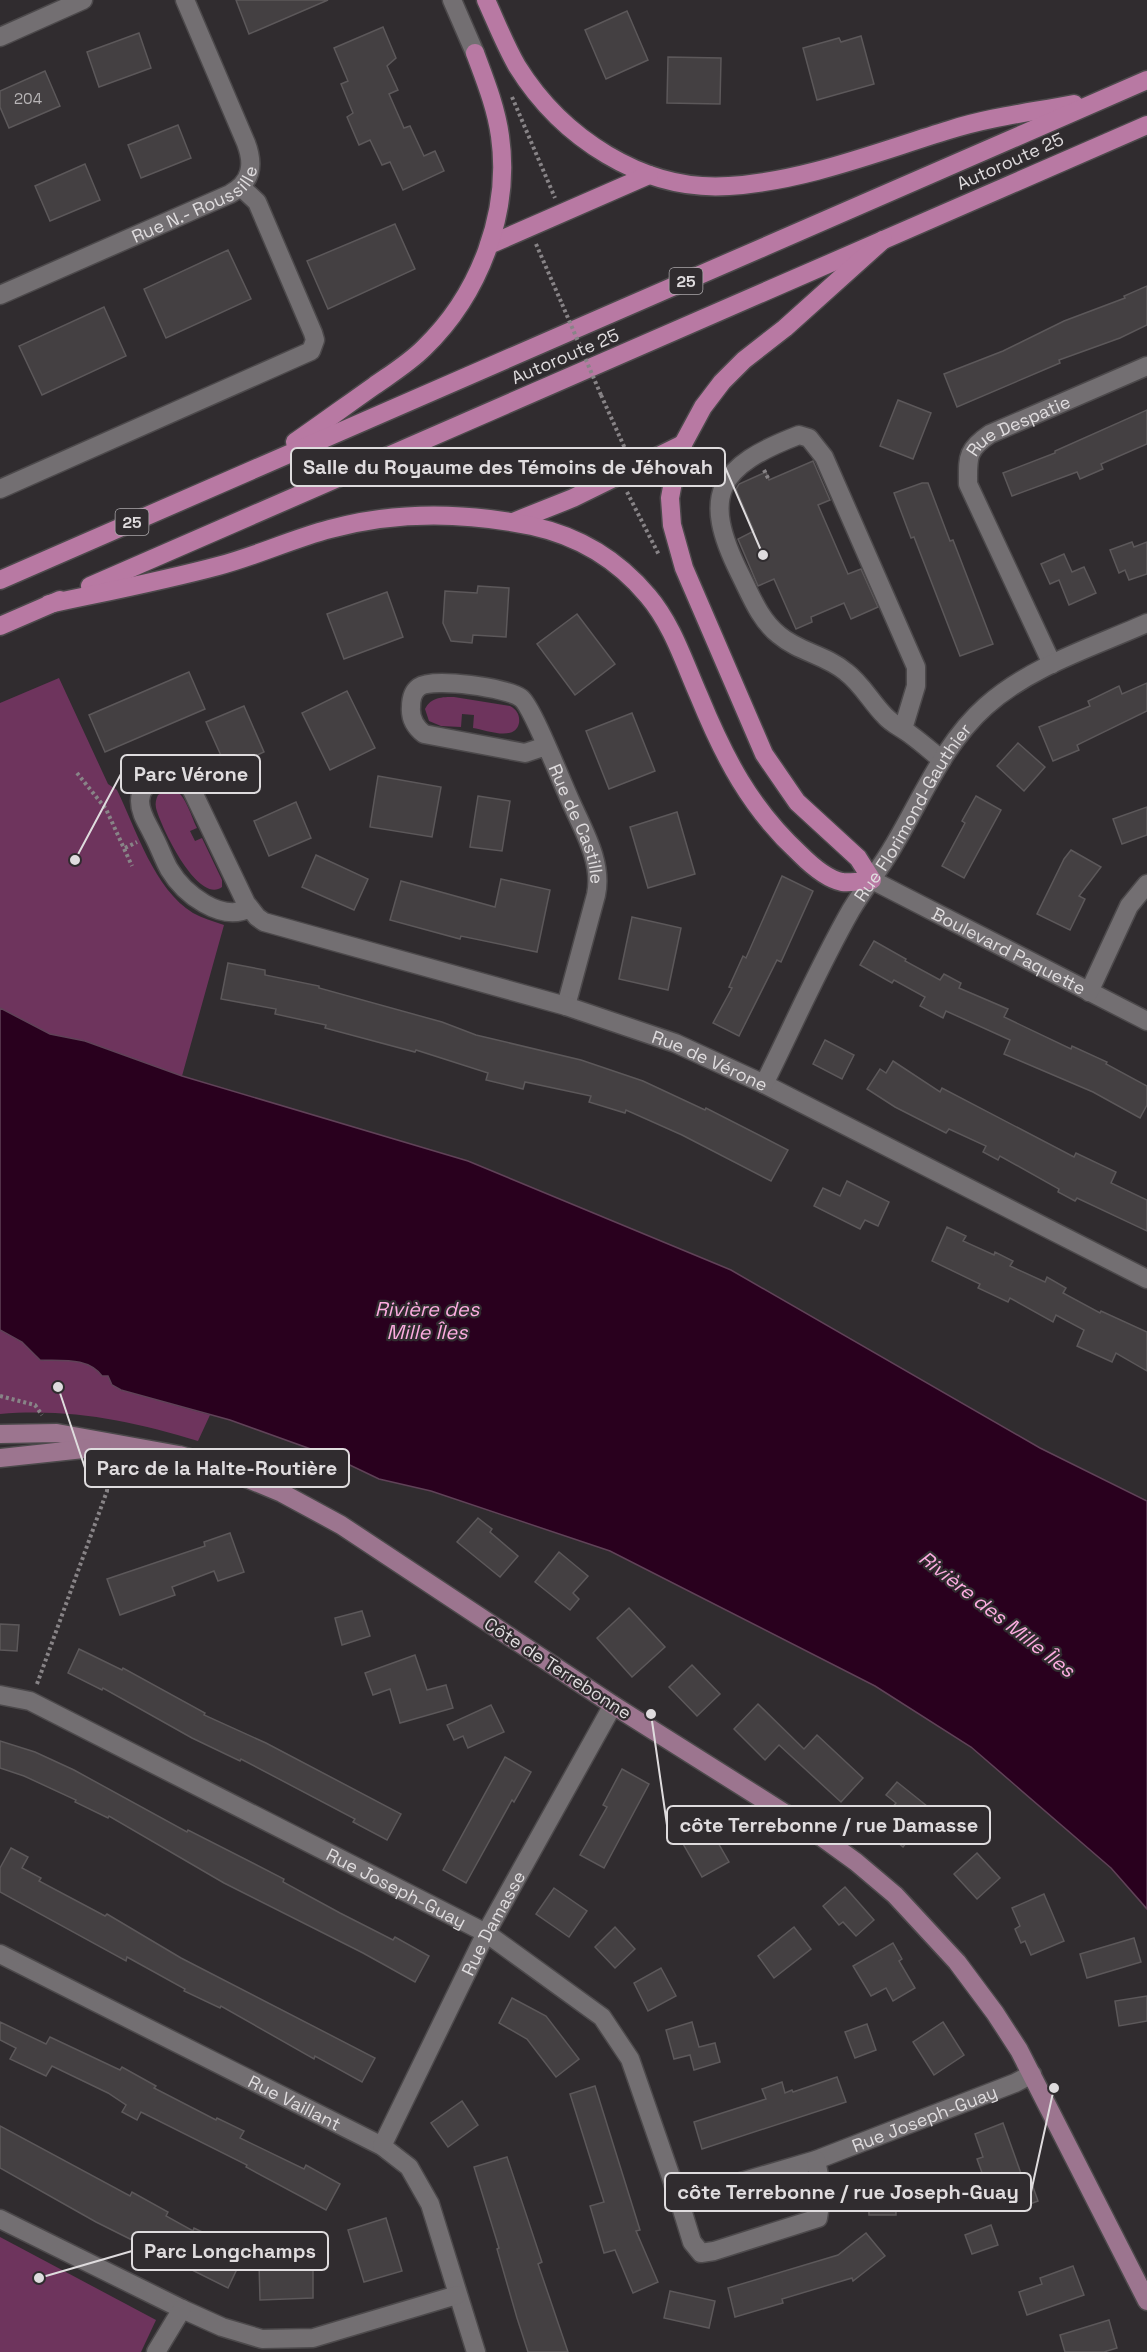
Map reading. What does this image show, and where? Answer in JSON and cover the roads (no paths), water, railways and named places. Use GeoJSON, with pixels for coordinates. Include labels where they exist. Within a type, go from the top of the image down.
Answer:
{"type":"FeatureCollection","features":[{"type":"Feature","properties":{"kind":"highway"},"geometry":{"type":"LineString","coordinates":[[486,0],[518,68],[549,108],[574,132],[599,150],[649,175],[684,184],[709,187],[773,180],[860,159],[951,129],[1108,97]]}},
{"type":"Feature","properties":{"kind":"highway"},"geometry":{"type":"LineString","coordinates":[[265,464],[403,366],[424,348],[446,325],[476,276],[495,223],[501,181],[501,138],[491,96],[475,53]]}},
{"type":"Feature","properties":{"kind":"highway","name":"Autoroute 25"},"geometry":{"type":"LineString","coordinates":[[0,580],[1147,80]]}},
{"type":"Feature","properties":{"kind":"highway","name":"Autoroute 25"},"geometry":{"type":"LineString","coordinates":[[0,626],[1147,124]]}},
{"type":"Feature","properties":{"kind":"highway"},"geometry":{"type":"LineString","coordinates":[[489,245],[649,175]]}},
{"type":"Feature","properties":{"kind":"highway"},"geometry":{"type":"LineString","coordinates":[[49,604],[220,565],[305,536],[360,522],[438,515],[511,522],[546,530],[583,544],[605,556],[634,580],[650,598],[671,632],[722,748],[743,787],[763,815],[804,858],[836,880],[843,882],[872,880],[858,858],[810,815],[787,790],[767,761],[688,579],[674,539],[670,498],[683,444],[703,407],[732,372],[883,240]]}},
{"type":"Feature","properties":{"kind":"highway"},"geometry":{"type":"LineString","coordinates":[[511,522],[573,498],[683,444]]}},
{"type":"Feature","properties":{"kind":"main road","name":"Côte de Terrebonne"},"geometry":{"type":"LineString","coordinates":[[0,1434],[57,1433],[179,1455],[217,1466],[300,1502],[369,1543],[613,1705],[806,1827],[882,1883],[925,1925],[961,1967],[1001,2021],[1032,2074],[1147,2301]]}},
{"type":"Feature","properties":{"kind":"main road","name":"Côte de Terrebonne"},"geometry":{"type":"LineString","coordinates":[[0,1458],[124,1445]]}},
{"type":"Feature","properties":{"kind":"street","name":"Rue N.- Roussille"},"geometry":{"type":"LineString","coordinates":[[0,295],[230,194],[241,187],[249,176],[250,152],[185,0]]}},
{"type":"Feature","properties":{"kind":"street"},"geometry":{"type":"LineString","coordinates":[[452,0],[475,53]]}},
{"type":"Feature","properties":{"kind":"street"},"geometry":{"type":"LineString","coordinates":[[0,37],[77,1]]}},
{"type":"Feature","properties":{"kind":"street"},"geometry":{"type":"LineString","coordinates":[[0,489],[311,351],[315,340],[257,202],[241,187]]}},
{"type":"Feature","properties":{"kind":"street","name":"Rue Despatie"},"geometry":{"type":"LineString","coordinates":[[1052,664],[969,484],[968,459],[979,441],[990,435],[1147,366]]}},
{"type":"Feature","properties":{"kind":"street"},"geometry":{"type":"LineString","coordinates":[[903,729],[916,687],[916,668],[824,457],[814,442],[799,435],[742,461],[729,476],[722,493],[719,511],[725,542],[753,600],[768,625],[788,643],[829,661],[846,672],[886,718],[942,760]]}},
{"type":"Feature","properties":{"kind":"street","name":"Rue Florimond-Gauthier"},"geometry":{"type":"LineString","coordinates":[[764,1084],[852,909],[872,880],[942,760],[964,729],[987,705],[1010,688],[1052,664],[1147,623]]}},
{"type":"Feature","properties":{"kind":"street","name":"Rue de Castille"},"geometry":{"type":"LineString","coordinates":[[546,746],[535,752],[525,753],[424,734],[412,718],[412,696],[419,687],[432,683],[459,684],[514,694],[525,702],[546,746],[594,855],[599,876],[597,895],[566,1006]]}},
{"type":"Feature","properties":{"kind":"street","name":"Rue de Vérone"},"geometry":{"type":"LineString","coordinates":[[250,908],[242,912],[229,913],[212,907],[184,887],[176,878],[141,812],[140,795],[148,783],[171,774],[183,777],[188,782],[256,917],[272,924],[566,1006],[675,1043],[764,1084],[1147,1279]]}},
{"type":"Feature","properties":{"kind":"street","name":"Boulevard Paquette"},"geometry":{"type":"LineString","coordinates":[[872,880],[1147,1021]]}},
{"type":"Feature","properties":{"kind":"street"},"geometry":{"type":"LineString","coordinates":[[1089,992],[1129,906],[1147,884]]}},
{"type":"Feature","properties":{"kind":"street","name":"Rue Joseph-Guay"},"geometry":{"type":"LineString","coordinates":[[0,1695],[30,1701],[486,1933],[602,2017],[630,2059],[692,2242],[701,2253],[714,2251],[818,2218],[822,2191],[816,2160]]}},
{"type":"Feature","properties":{"kind":"street","name":"Rue Damasse"},"geometry":{"type":"LineString","coordinates":[[382,2146],[486,1933],[613,1705]]}},
{"type":"Feature","properties":{"kind":"street","name":"Rue Vaillant"},"geometry":{"type":"LineString","coordinates":[[0,1953],[382,2146],[409,2167],[430,2204],[476,2352]]}},
{"type":"Feature","properties":{"kind":"street","name":"Rue Joseph-Guay"},"geometry":{"type":"LineString","coordinates":[[679,2200],[816,2160],[1015,2083],[1032,2074]]}},
{"type":"Feature","properties":{"kind":"street"},"geometry":{"type":"LineString","coordinates":[[0,2219],[182,2309],[222,2327],[262,2339],[313,2338],[458,2295]]}},
{"type":"Feature","properties":{"kind":"street"},"geometry":{"type":"LineString","coordinates":[[156,2352],[182,2309]]}},
{"type":"Feature","properties":{"kind":"water","name":"Rivière des Mille Îles"},"geometry":{"type":"Polygon","coordinates":[[[0,1008],[50,1034],[85,1041],[182,1076],[468,1161],[731,1270],[1040,1448],[1147,1501],[1147,1909],[1111,1868],[971,1747],[875,1686],[610,1551],[431,1491],[379,1479],[333,1457],[230,1420],[121,1390],[112,1385],[108,1376],[102,1376],[90,1366],[82,1363],[66,1360],[40,1360],[22,1342],[0,1330],[0,1008]]]}},
{"type":"Feature","properties":{"kind":"place","name":"Salle du Royaume des Témoins de Jéhovah"},"geometry":{"type":"Point","coordinates":[763,555]}},
{"type":"Feature","properties":{"kind":"place","name":"Parc Vérone"},"geometry":{"type":"Point","coordinates":[75,860]}},
{"type":"Feature","properties":{"kind":"place","name":"Parc de la Halte-Routière"},"geometry":{"type":"Point","coordinates":[58,1387]}},
{"type":"Feature","properties":{"kind":"place","name":"côte Terrebonne / rue Damasse"},"geometry":{"type":"Point","coordinates":[651,1714]}},
{"type":"Feature","properties":{"kind":"place","name":"côte Terrebonne / rue Joseph-Guay"},"geometry":{"type":"Point","coordinates":[1054,2088]}},
{"type":"Feature","properties":{"kind":"place","name":"Parc Longchamps"},"geometry":{"type":"Point","coordinates":[39,2278]}}]}
